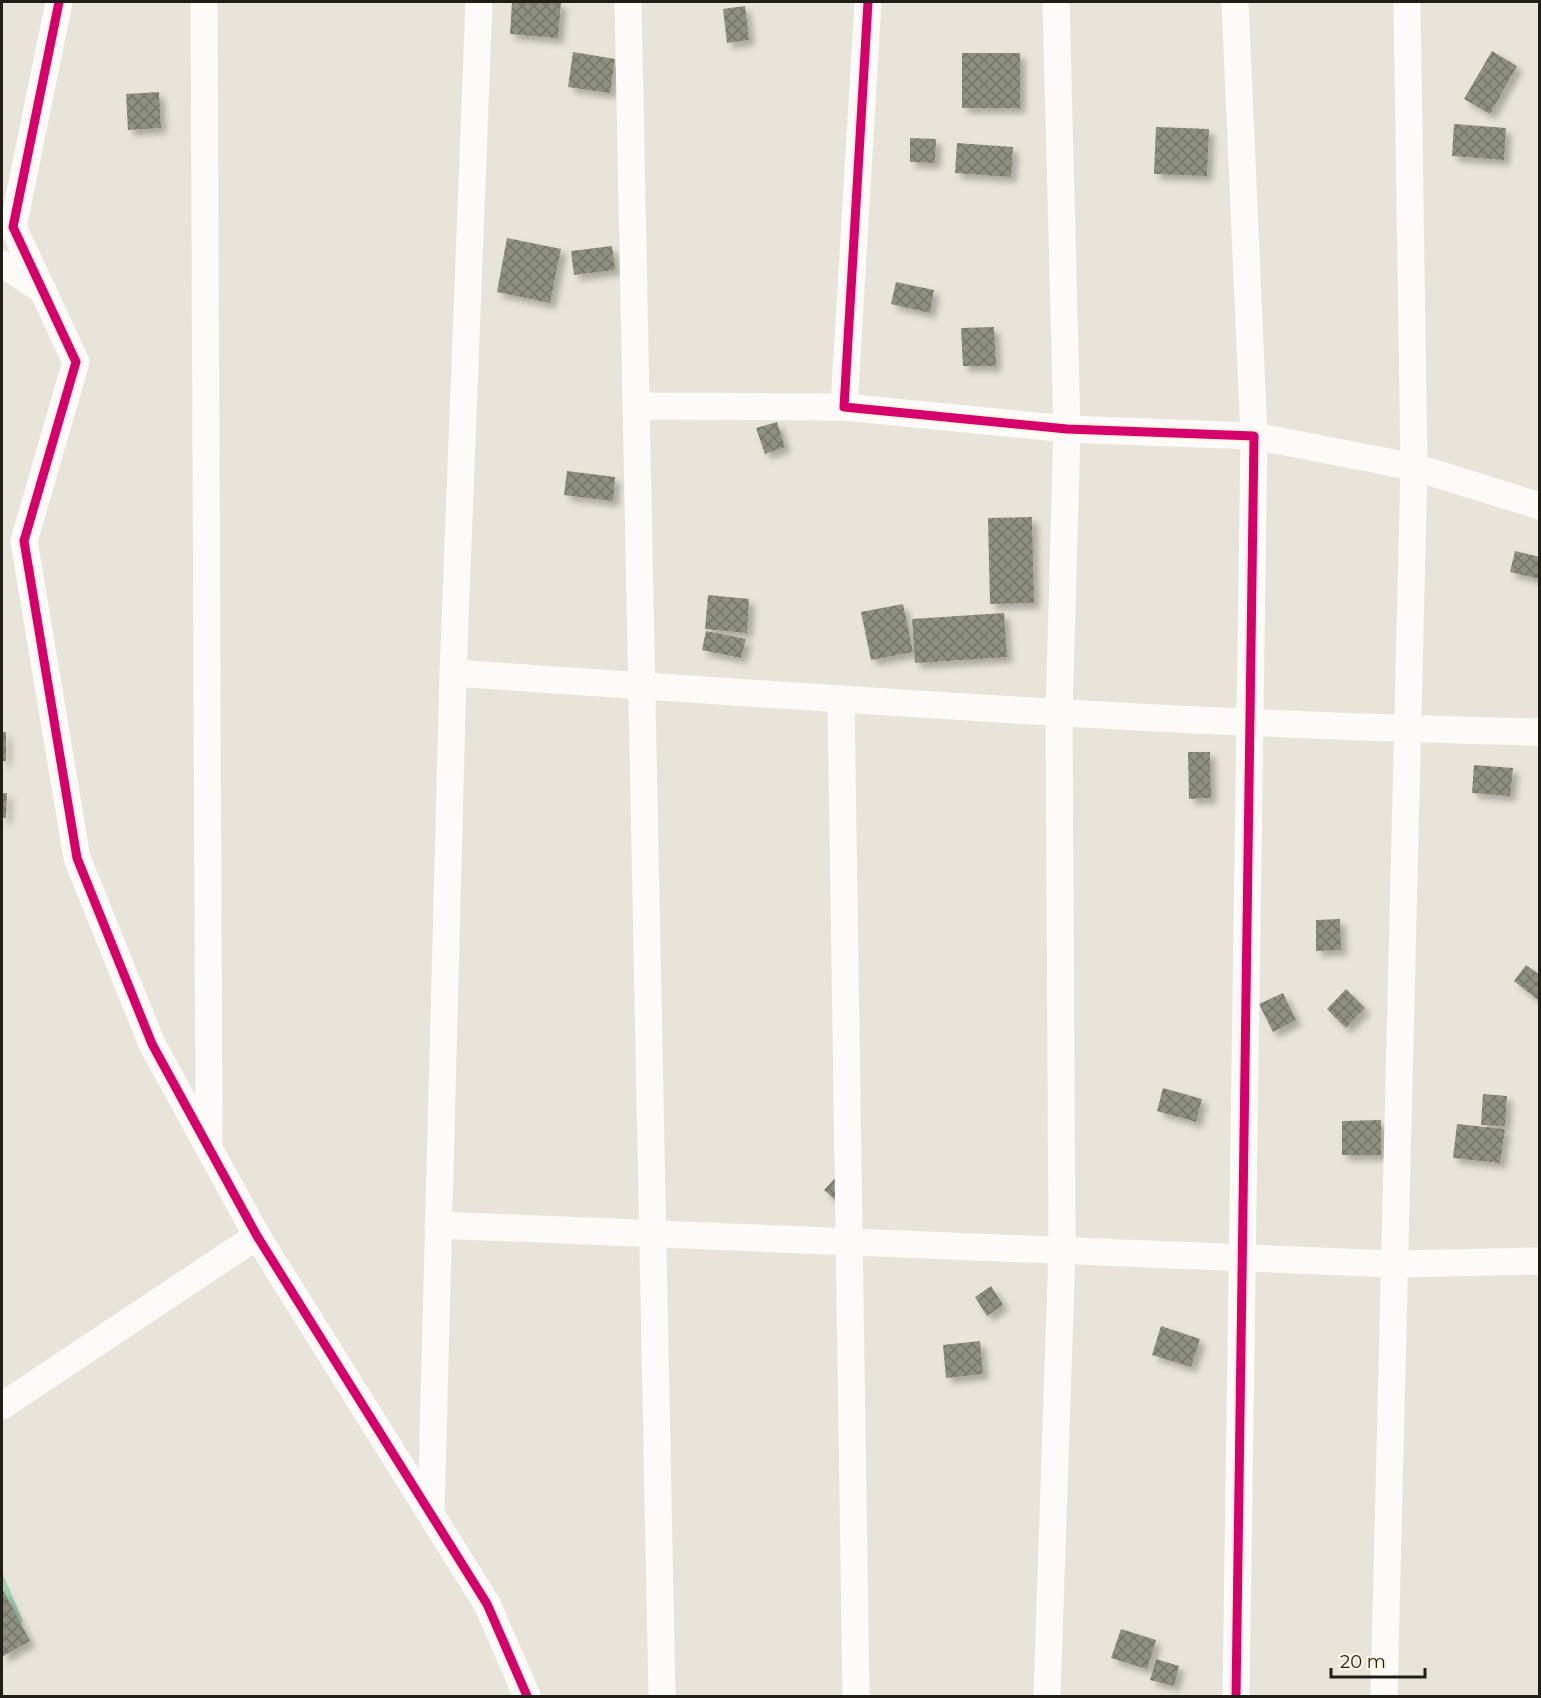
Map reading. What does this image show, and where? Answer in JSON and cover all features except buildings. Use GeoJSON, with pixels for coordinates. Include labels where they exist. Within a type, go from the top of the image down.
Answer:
{"type":"FeatureCollection","features":[{"type":"Feature","properties":{"kind":"street"},"geometry":{"type":"LineString","coordinates":[[59,2],[13,227],[76,362],[24,541],[76,858],[152,1044],[257,1236],[487,1604],[527,1696]]}},
{"type":"Feature","properties":{"kind":"street"},"geometry":{"type":"LineString","coordinates":[[204,2],[209,1148]]}},
{"type":"Feature","properties":{"kind":"street"},"geometry":{"type":"LineString","coordinates":[[431,1514],[453,673],[479,2]]}},
{"type":"Feature","properties":{"kind":"street"},"geometry":{"type":"LineString","coordinates":[[628,2],[662,1696]]}},
{"type":"Feature","properties":{"kind":"street"},"geometry":{"type":"LineString","coordinates":[[844,407],[868,2]]}},
{"type":"Feature","properties":{"kind":"street"},"geometry":{"type":"LineString","coordinates":[[1047,1696],[1062,1250],[1059,714],[1067,429],[1056,2]]}},
{"type":"Feature","properties":{"kind":"street"},"geometry":{"type":"LineString","coordinates":[[1235,2],[1254,436],[1236,1696]]}},
{"type":"Feature","properties":{"kind":"street"},"geometry":{"type":"LineString","coordinates":[[1384,1696],[1414,467],[1407,2]]}},
{"type":"Feature","properties":{"kind":"street"},"geometry":{"type":"LineString","coordinates":[[2,264],[43,290]]}},
{"type":"Feature","properties":{"kind":"street"},"geometry":{"type":"LineString","coordinates":[[636,406],[844,407],[1067,429],[1254,436],[1414,467],[1539,506]]}},
{"type":"Feature","properties":{"kind":"street"},"geometry":{"type":"LineString","coordinates":[[453,673],[1059,714],[1407,730],[1539,732]]}},
{"type":"Feature","properties":{"kind":"street"},"geometry":{"type":"LineString","coordinates":[[841,699],[856,1696]]}},
{"type":"Feature","properties":{"kind":"street"},"geometry":{"type":"LineString","coordinates":[[438,1226],[1394,1264],[1539,1261]]}},
{"type":"Feature","properties":{"kind":"street"},"geometry":{"type":"LineString","coordinates":[[2,1406],[257,1236]]}},
{"type":"Feature","properties":{"kind":"shaded area"},"geometry":{"type":"Polygon","coordinates":[[[2,1572],[23,1621],[2,1631],[2,1572]]]}},
{"type":"Feature","properties":{"kind":"cycle path"},"geometry":{"type":"LineString","coordinates":[[59,2],[13,227],[76,362],[24,541],[77,858],[152,1044],[257,1236],[487,1604],[527,1696]]}},
{"type":"Feature","properties":{"kind":"cycle path"},"geometry":{"type":"LineString","coordinates":[[868,2],[844,407],[1067,429],[1254,436],[1236,1696]]}}]}
